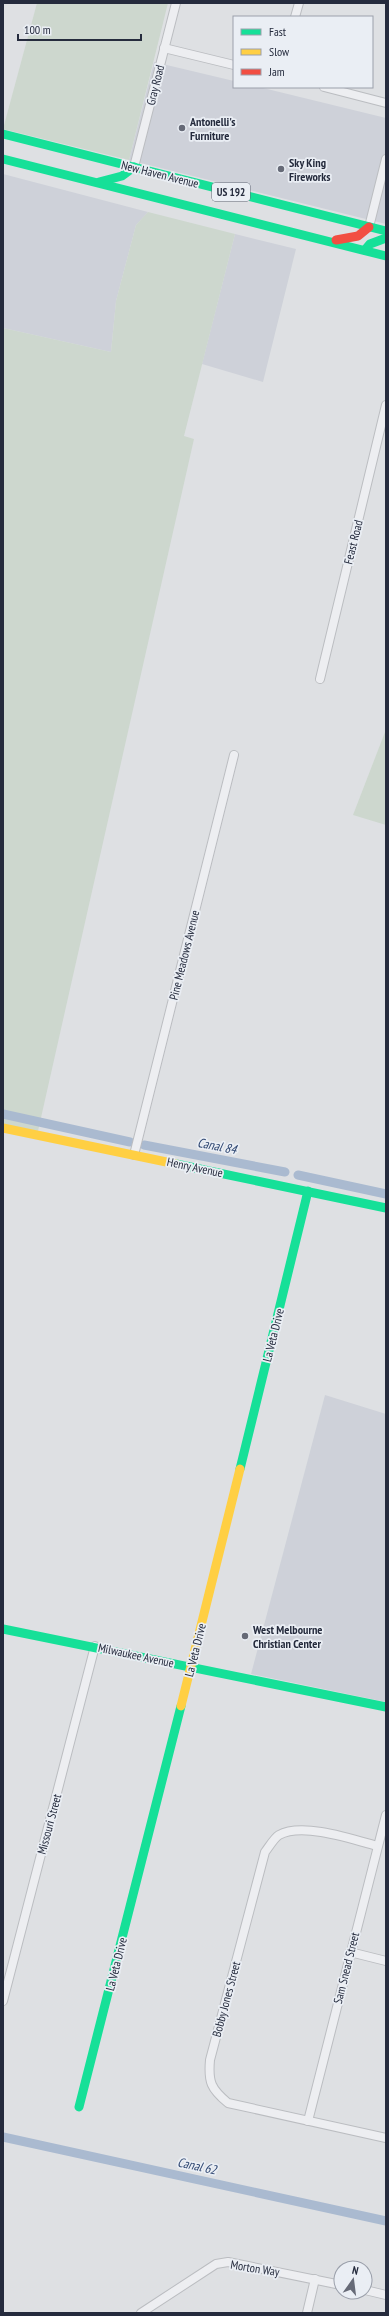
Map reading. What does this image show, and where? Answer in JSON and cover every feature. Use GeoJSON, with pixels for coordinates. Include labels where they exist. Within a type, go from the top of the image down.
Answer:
{"type":"FeatureCollection","features":[{"type":"Feature","properties":{"kind":"street","name":"Gray Road"},"geometry":{"type":"LineString","coordinates":[[134,167],[176,3]]}},
{"type":"Feature","properties":{"kind":"street"},"geometry":{"type":"LineString","coordinates":[[295,16],[299,3]]}},
{"type":"Feature","properties":{"kind":"street"},"geometry":{"type":"LineString","coordinates":[[164,48],[233,65]]}},
{"type":"Feature","properties":{"kind":"street"},"geometry":{"type":"LineString","coordinates":[[328,88],[386,103]]}},
{"type":"Feature","properties":{"kind":"street","name":"New Haven Avenue"},"geometry":{"type":"LineString","coordinates":[[3,136],[134,167],[386,231]]}},
{"type":"Feature","properties":{"kind":"street"},"geometry":{"type":"LineString","coordinates":[[325,241],[354,238],[364,233],[369,227],[386,159]]}},
{"type":"Feature","properties":{"kind":"street","name":"New Haven Avenue"},"geometry":{"type":"LineString","coordinates":[[3,160],[386,256]]}},
{"type":"Feature","properties":{"kind":"street"},"geometry":{"type":"LineString","coordinates":[[96,183],[120,178],[128,174],[134,167]]}},
{"type":"Feature","properties":{"kind":"street"},"geometry":{"type":"LineString","coordinates":[[365,250],[370,244],[386,238]]}},
{"type":"Feature","properties":{"kind":"street","name":"Feast Road"},"geometry":{"type":"LineString","coordinates":[[320,679],[386,405]]}},
{"type":"Feature","properties":{"kind":"street","name":"Pine Meadows Avenue"},"geometry":{"type":"LineString","coordinates":[[134,1155],[234,755]]}},
{"type":"Feature","properties":{"kind":"street","name":"Henry Avenue"},"geometry":{"type":"LineString","coordinates":[[3,1128],[386,1208]]}},
{"type":"Feature","properties":{"kind":"street","name":"La Veta Drive"},"geometry":{"type":"LineString","coordinates":[[79,2107],[191,1667],[308,1192]]}},
{"type":"Feature","properties":{"kind":"street","name":"Milwaukee Avenue"},"geometry":{"type":"LineString","coordinates":[[3,1629],[95,1646],[386,1707]]}},
{"type":"Feature","properties":{"kind":"street","name":"Missouri Street"},"geometry":{"type":"LineString","coordinates":[[3,2002],[95,1646]]}},
{"type":"Feature","properties":{"kind":"street","name":"Sam Snead Street"},"geometry":{"type":"LineString","coordinates":[[308,2121],[386,1815]]}},
{"type":"Feature","properties":{"kind":"street","name":"Bobby Jones Street"},"geometry":{"type":"LineString","coordinates":[[377,1846],[324,1833],[294,1830],[278,1836],[265,1852],[210,2060],[208,2080],[218,2095],[228,2103],[386,2138]]}},
{"type":"Feature","properties":{"kind":"street"},"geometry":{"type":"LineString","coordinates":[[350,1952],[386,1961]]}},
{"type":"Feature","properties":{"kind":"street","name":"Morton Way"},"geometry":{"type":"LineString","coordinates":[[141,2313],[216,2264],[228,2262],[333,2283]]}},
{"type":"Feature","properties":{"kind":"street"},"geometry":{"type":"LineString","coordinates":[[307,2313],[315,2279]]}},
{"type":"Feature","properties":{"kind":"street"},"geometry":{"type":"LineString","coordinates":[[373,2292],[386,2295]]}},
{"type":"Feature","properties":{"kind":"street"},"geometry":{"type":"LineString","coordinates":[[156,2304],[157,2313]]}},
{"type":"Feature","properties":{"kind":"shaded area"},"geometry":{"type":"Polygon","coordinates":[[[37,3],[168,3],[129,160],[3,129],[37,3]]]}},
{"type":"Feature","properties":{"kind":"shaded area"},"geometry":{"type":"Polygon","coordinates":[[[154,62],[233,81],[233,88],[263,88],[386,118],[386,224],[129,160],[154,62]]]}},
{"type":"Feature","properties":{"kind":"shaded area"},"geometry":{"type":"Polygon","coordinates":[[[3,174],[148,212],[136,225],[116,301],[111,352],[3,328],[3,174]]]}},
{"type":"Feature","properties":{"kind":"shaded area"},"geometry":{"type":"Polygon","coordinates":[[[148,212],[235,234],[184,436],[194,439],[38,1131],[3,1124],[3,328],[111,352],[116,301],[136,225],[148,212]]]}},
{"type":"Feature","properties":{"kind":"shaded area"},"geometry":{"type":"Polygon","coordinates":[[[235,234],[296,249],[263,382],[202,364],[235,234]]]}},
{"type":"Feature","properties":{"kind":"shaded area"},"geometry":{"type":"Polygon","coordinates":[[[385,732],[386,733],[386,825],[353,815],[385,732]]]}},
{"type":"Feature","properties":{"kind":"shaded area"},"geometry":{"type":"Polygon","coordinates":[[[325,1395],[386,1414],[386,1702],[251,1674],[325,1395]]]}},
{"type":"Feature","properties":{"kind":"waterway","name":"Canal 84"},"geometry":{"type":"LineString","coordinates":[[3,1114],[130,1142]]}},
{"type":"Feature","properties":{"kind":"waterway","name":"Canal 84"},"geometry":{"type":"LineString","coordinates":[[144,1145],[285,1172]]}},
{"type":"Feature","properties":{"kind":"waterway","name":"Canal 84"},"geometry":{"type":"LineString","coordinates":[[298,1175],[386,1194]]}},
{"type":"Feature","properties":{"kind":"waterway","name":"Canal 62"},"geometry":{"type":"LineString","coordinates":[[3,2137],[386,2221]]}},
{"type":"Feature","properties":{"kind":"traffic: fast"},"geometry":{"type":"LineString","coordinates":[[3,134],[386,231]]}},
{"type":"Feature","properties":{"kind":"traffic: fast"},"geometry":{"type":"LineString","coordinates":[[3,159],[386,256]]}},
{"type":"Feature","properties":{"kind":"traffic: fast"},"geometry":{"type":"LineString","coordinates":[[99,182],[122,176],[134,167]]}},
{"type":"Feature","properties":{"kind":"traffic: fast"},"geometry":{"type":"LineString","coordinates":[[365,250],[370,244],[386,238]]}},
{"type":"Feature","properties":{"kind":"traffic: fast"},"geometry":{"type":"LineString","coordinates":[[176,1164],[386,1208]]}},
{"type":"Feature","properties":{"kind":"traffic: fast"},"geometry":{"type":"LineString","coordinates":[[240,1469],[308,1191]]}},
{"type":"Feature","properties":{"kind":"traffic: fast"},"geometry":{"type":"LineString","coordinates":[[3,1629],[386,1707]]}},
{"type":"Feature","properties":{"kind":"traffic: fast"},"geometry":{"type":"LineString","coordinates":[[79,2107],[181,1706]]}},
{"type":"Feature","properties":{"kind":"traffic: slow"},"geometry":{"type":"LineString","coordinates":[[3,1128],[176,1164]]}},
{"type":"Feature","properties":{"kind":"traffic: slow"},"geometry":{"type":"LineString","coordinates":[[181,1706],[240,1469]]}},
{"type":"Feature","properties":{"kind":"traffic: jam"},"geometry":{"type":"LineString","coordinates":[[336,240],[358,236],[369,227]]}},
{"type":"Feature","properties":{"kind":"place","name":"Antonelli's Furniture"},"geometry":{"type":"Point","coordinates":[182,128]}},
{"type":"Feature","properties":{"kind":"place","name":"Sky King Fireworks"},"geometry":{"type":"Point","coordinates":[281,169]}},
{"type":"Feature","properties":{"kind":"place","name":"West Melbourne Christian Center"},"geometry":{"type":"Point","coordinates":[245,1636]}}]}
